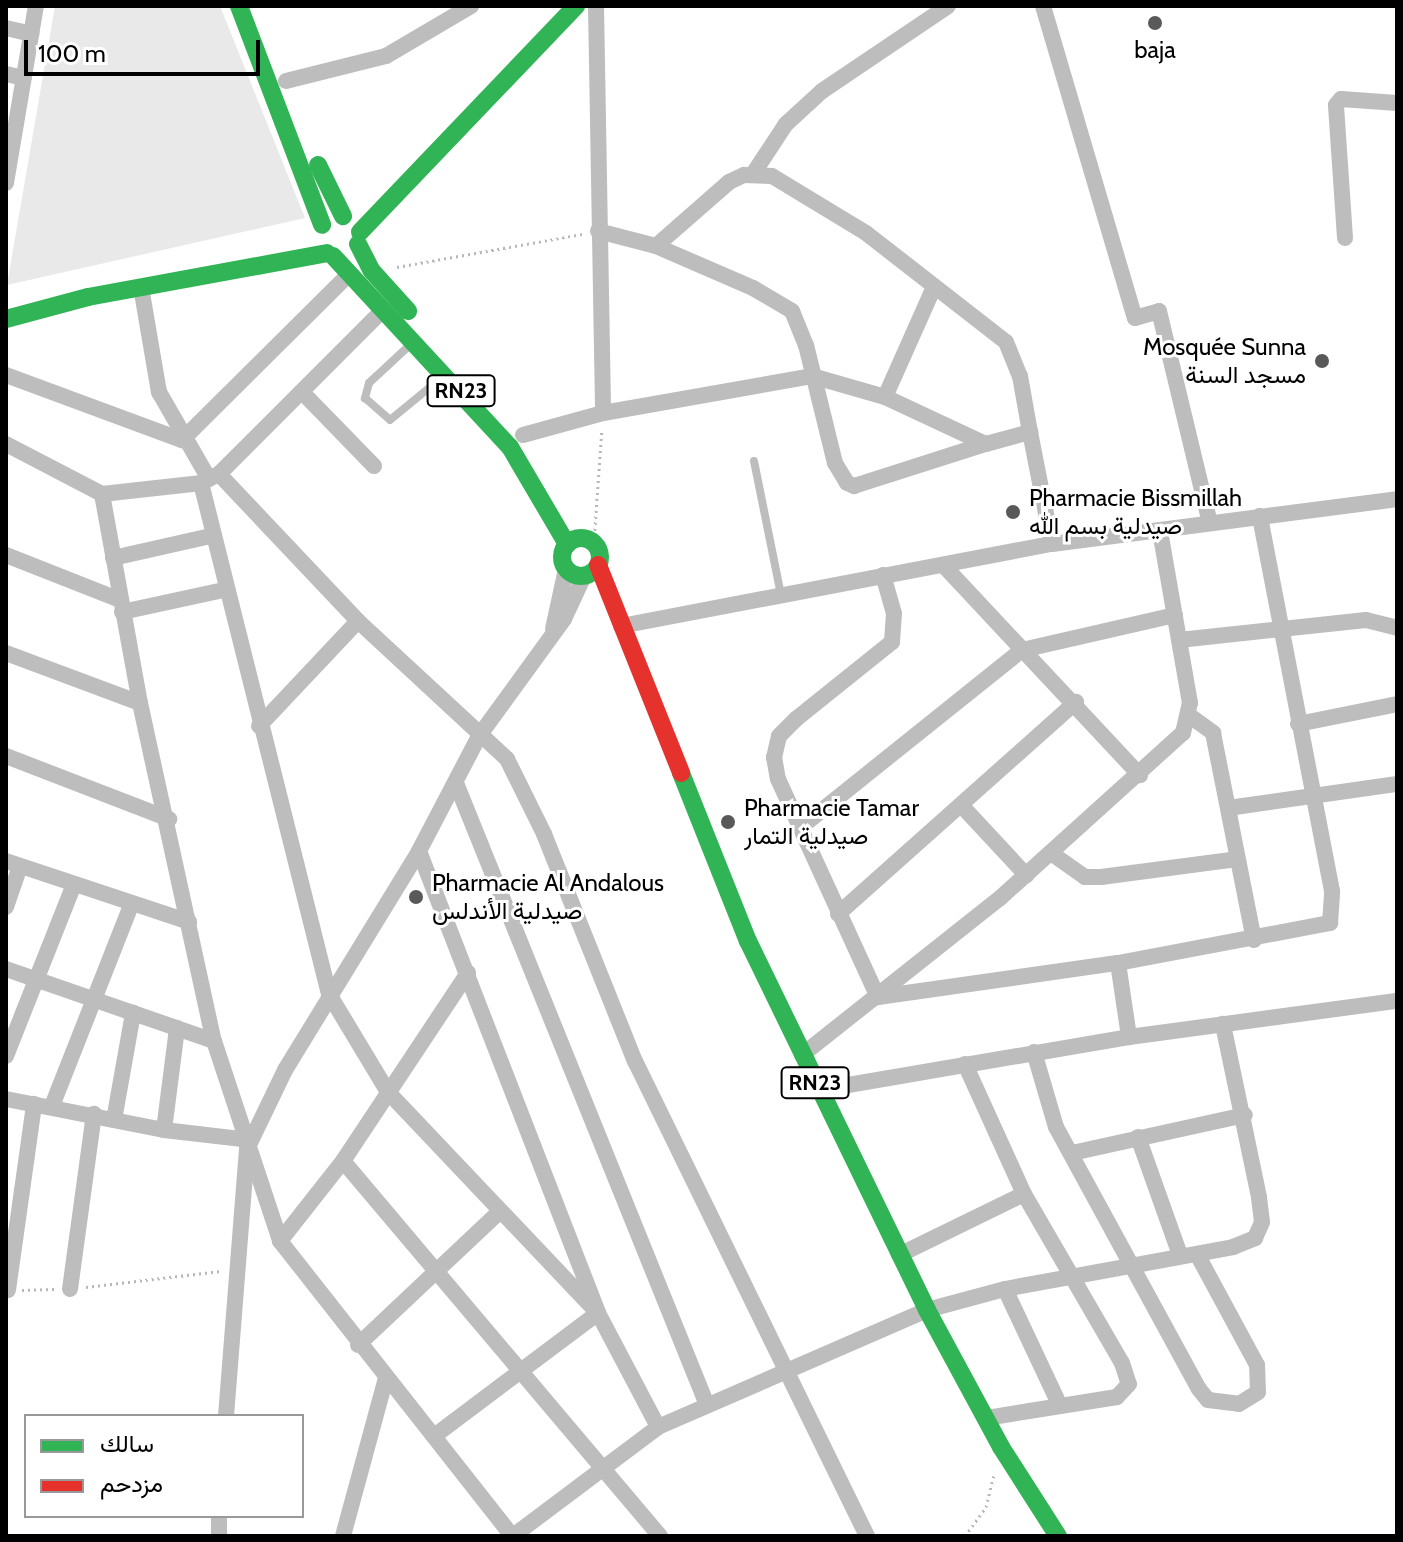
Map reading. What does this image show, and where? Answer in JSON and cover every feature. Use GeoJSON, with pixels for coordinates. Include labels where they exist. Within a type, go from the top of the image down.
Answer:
{"type":"FeatureCollection","features":[{"type":"Feature","properties":{"kind":"main road","name":"RN23"},"geometry":{"type":"LineString","coordinates":[[239,6],[325,243],[348,275],[446,373],[520,460],[581,541],[600,553],[584,571],[618,618],[748,941],[927,1310],[1001,1447],[1058,1536]]}},
{"type":"Feature","properties":{"kind":"main road","name":"RN23"},"geometry":{"type":"LineString","coordinates":[[257,6],[286,81],[372,271],[523,435],[581,541]]}},
{"type":"Feature","properties":{"kind":"main road"},"geometry":{"type":"LineString","coordinates":[[6,319],[281,258],[325,243],[353,228],[386,200],[576,6]]}},
{"type":"Feature","properties":{"kind":"main road"},"geometry":{"type":"LineString","coordinates":[[325,243],[351,254],[353,228]]}},
{"type":"Feature","properties":{"kind":"main road"},"geometry":{"type":"LineString","coordinates":[[581,541],[562,554],[584,571]]}},
{"type":"Feature","properties":{"kind":"street"},"geometry":{"type":"LineString","coordinates":[[6,183],[36,6]]}},
{"type":"Feature","properties":{"kind":"street"},"geometry":{"type":"LineString","coordinates":[[286,81],[386,56],[471,6]]}},
{"type":"Feature","properties":{"kind":"street"},"geometry":{"type":"LineString","coordinates":[[596,6],[603,413]]}},
{"type":"Feature","properties":{"kind":"street"},"geometry":{"type":"LineString","coordinates":[[753,174],[786,124],[822,91],[948,6]]}},
{"type":"Feature","properties":{"kind":"street"},"geometry":{"type":"LineString","coordinates":[[1043,6],[1135,318],[1159,311],[1210,523]]}},
{"type":"Feature","properties":{"kind":"street"},"geometry":{"type":"LineString","coordinates":[[6,28],[31,34]]}},
{"type":"Feature","properties":{"kind":"street"},"geometry":{"type":"LineString","coordinates":[[6,74],[24,78]]}},
{"type":"Feature","properties":{"kind":"street"},"geometry":{"type":"LineString","coordinates":[[1345,238],[1336,105],[1341,99],[1397,103]]}},
{"type":"Feature","properties":{"kind":"street"},"geometry":{"type":"LineString","coordinates":[[656,246],[729,182],[753,174],[772,176],[866,233],[1006,342],[1020,376],[1052,544]]}},
{"type":"Feature","properties":{"kind":"street"},"geometry":{"type":"LineString","coordinates":[[598,231],[656,246],[781,302],[800,325],[835,463],[847,483],[854,486],[1030,432]]}},
{"type":"Feature","properties":{"kind":"street"},"geometry":{"type":"LineString","coordinates":[[182,440],[348,275]]}},
{"type":"Feature","properties":{"kind":"street"},"geometry":{"type":"LineString","coordinates":[[141,287],[151,368],[182,440],[210,478],[479,736],[507,759],[524,792],[635,1061],[782,1370],[867,1536]]}},
{"type":"Feature","properties":{"kind":"street"},"geometry":{"type":"LineString","coordinates":[[885,397],[934,287]]}},
{"type":"Feature","properties":{"kind":"street"},"geometry":{"type":"LineString","coordinates":[[6,444],[102,494],[210,478],[303,393],[383,310]]}},
{"type":"Feature","properties":{"kind":"street"},"geometry":{"type":"LineString","coordinates":[[6,375],[182,440]]}},
{"type":"Feature","properties":{"kind":"street"},"geometry":{"type":"LineString","coordinates":[[523,435],[603,413],[812,376],[885,397],[986,444]]}},
{"type":"Feature","properties":{"kind":"street"},"geometry":{"type":"LineString","coordinates":[[303,393],[374,466]]}},
{"type":"Feature","properties":{"kind":"street"},"geometry":{"type":"LineString","coordinates":[[210,478],[211,536],[329,994],[388,1092],[498,1213],[598,1313]]}},
{"type":"Feature","properties":{"kind":"street"},"geometry":{"type":"LineString","coordinates":[[102,494],[140,703],[169,819],[214,1041],[245,1144],[280,1241],[358,1345],[512,1536],[658,1427],[782,1370],[927,1310],[1005,1289],[1240,1244],[1258,1232],[1259,1197],[1245,1115],[1223,1024]]}},
{"type":"Feature","properties":{"kind":"street"},"geometry":{"type":"LineString","coordinates":[[618,618],[781,595],[883,575],[946,568],[1052,544],[1397,499]]}},
{"type":"Feature","properties":{"kind":"street"},"geometry":{"type":"LineString","coordinates":[[878,997],[1254,940],[1314,929],[1334,918],[1314,797],[1278,628],[1260,516]]}},
{"type":"Feature","properties":{"kind":"street"},"geometry":{"type":"LineString","coordinates":[[802,1055],[1026,875],[1183,733],[1190,716],[1160,531]]}},
{"type":"Feature","properties":{"kind":"street"},"geometry":{"type":"LineString","coordinates":[[113,558],[211,536]]}},
{"type":"Feature","properties":{"kind":"street"},"geometry":{"type":"LineString","coordinates":[[6,555],[121,606],[224,590]]}},
{"type":"Feature","properties":{"kind":"street"},"geometry":{"type":"LineString","coordinates":[[946,568],[1022,650],[1076,702],[1140,775]]}},
{"type":"Feature","properties":{"kind":"street"},"geometry":{"type":"LineString","coordinates":[[226,1414],[239,1268],[245,1144],[329,994],[419,851],[479,736],[553,629],[584,571]]}},
{"type":"Feature","properties":{"kind":"street"},"geometry":{"type":"LineString","coordinates":[[878,997],[778,779],[774,757],[779,736],[892,642],[894,613],[883,575]]}},
{"type":"Feature","properties":{"kind":"street"},"geometry":{"type":"LineString","coordinates":[[801,827],[1022,650],[1175,615]]}},
{"type":"Feature","properties":{"kind":"street"},"geometry":{"type":"LineString","coordinates":[[1179,640],[1366,620],[1397,628]]}},
{"type":"Feature","properties":{"kind":"street"},"geometry":{"type":"LineString","coordinates":[[259,726],[358,621]]}},
{"type":"Feature","properties":{"kind":"street"},"geometry":{"type":"LineString","coordinates":[[6,653],[140,703]]}},
{"type":"Feature","properties":{"kind":"street"},"geometry":{"type":"LineString","coordinates":[[838,914],[1076,702]]}},
{"type":"Feature","properties":{"kind":"street"},"geometry":{"type":"LineString","coordinates":[[1298,724],[1397,704]]}},
{"type":"Feature","properties":{"kind":"street"},"geometry":{"type":"LineString","coordinates":[[1190,716],[1213,733],[1254,940]]}},
{"type":"Feature","properties":{"kind":"street"},"geometry":{"type":"LineString","coordinates":[[6,756],[169,819]]}},
{"type":"Feature","properties":{"kind":"street"},"geometry":{"type":"LineString","coordinates":[[456,783],[707,1405]]}},
{"type":"Feature","properties":{"kind":"street"},"geometry":{"type":"LineString","coordinates":[[1228,808],[1397,784]]}},
{"type":"Feature","properties":{"kind":"street"},"geometry":{"type":"LineString","coordinates":[[961,805],[1026,875]]}},
{"type":"Feature","properties":{"kind":"street"},"geometry":{"type":"LineString","coordinates":[[419,851],[598,1313],[658,1427]]}},
{"type":"Feature","properties":{"kind":"street"},"geometry":{"type":"LineString","coordinates":[[1051,853],[1085,877],[1237,859]]}},
{"type":"Feature","properties":{"kind":"street"},"geometry":{"type":"LineString","coordinates":[[6,907],[13,864],[189,922]]}},
{"type":"Feature","properties":{"kind":"street"},"geometry":{"type":"LineString","coordinates":[[6,1056],[74,884]]}},
{"type":"Feature","properties":{"kind":"street"},"geometry":{"type":"LineString","coordinates":[[52,1106],[91,999],[132,903]]}},
{"type":"Feature","properties":{"kind":"street"},"geometry":{"type":"LineString","coordinates":[[1118,963],[1129,1037]]}},
{"type":"Feature","properties":{"kind":"street"},"geometry":{"type":"LineString","coordinates":[[6,969],[214,1041]]}},
{"type":"Feature","properties":{"kind":"street"},"geometry":{"type":"LineString","coordinates":[[280,1241],[343,1161],[468,973]]}},
{"type":"Feature","properties":{"kind":"street"},"geometry":{"type":"LineString","coordinates":[[819,1090],[1129,1037],[1397,1001]]}},
{"type":"Feature","properties":{"kind":"street"},"geometry":{"type":"LineString","coordinates":[[114,1120],[133,1013]]}},
{"type":"Feature","properties":{"kind":"street"},"geometry":{"type":"LineString","coordinates":[[164,1130],[177,1028]]}},
{"type":"Feature","properties":{"kind":"street"},"geometry":{"type":"LineString","coordinates":[[1034,1052],[1049,1111],[1199,1389],[1208,1400],[1239,1404],[1258,1392],[1257,1365],[1188,1254],[1138,1137]]}},
{"type":"Feature","properties":{"kind":"street"},"geometry":{"type":"LineString","coordinates":[[965,1064],[1024,1194],[1122,1363],[1129,1384],[1117,1397],[986,1418]]}},
{"type":"Feature","properties":{"kind":"street"},"geometry":{"type":"LineString","coordinates":[[6,1099],[245,1144]]}},
{"type":"Feature","properties":{"kind":"street"},"geometry":{"type":"LineString","coordinates":[[8,1290],[34,1104]]}},
{"type":"Feature","properties":{"kind":"street"},"geometry":{"type":"LineString","coordinates":[[70,1289],[94,1114]]}},
{"type":"Feature","properties":{"kind":"street"},"geometry":{"type":"LineString","coordinates":[[1072,1153],[1245,1115]]}},
{"type":"Feature","properties":{"kind":"street"},"geometry":{"type":"LineString","coordinates":[[343,1161],[436,1269],[600,1470],[660,1536]]}},
{"type":"Feature","properties":{"kind":"street"},"geometry":{"type":"LineString","coordinates":[[899,1255],[1024,1194]]}},
{"type":"Feature","properties":{"kind":"street"},"geometry":{"type":"LineString","coordinates":[[358,1345],[498,1213]]}},
{"type":"Feature","properties":{"kind":"street"},"geometry":{"type":"LineString","coordinates":[[1005,1289],[1060,1406]]}},
{"type":"Feature","properties":{"kind":"street"},"geometry":{"type":"LineString","coordinates":[[434,1436],[598,1313]]}},
{"type":"Feature","properties":{"kind":"street"},"geometry":{"type":"LineString","coordinates":[[343,1536],[386,1378]]}},
{"type":"Feature","properties":{"kind":"lane"},"geometry":{"type":"LineString","coordinates":[[414,341],[364,390],[382,419],[397,418],[446,373]]}},
{"type":"Feature","properties":{"kind":"lane"},"geometry":{"type":"LineString","coordinates":[[754,461],[781,595]]}},
{"type":"Feature","properties":{"kind":"path"},"geometry":{"type":"LineString","coordinates":[[372,271],[598,231]]}},
{"type":"Feature","properties":{"kind":"path"},"geometry":{"type":"LineString","coordinates":[[581,541],[603,413]]}},
{"type":"Feature","properties":{"kind":"path"},"geometry":{"type":"LineString","coordinates":[[8,1290],[70,1289],[239,1268]]}},
{"type":"Feature","properties":{"kind":"path"},"geometry":{"type":"LineString","coordinates":[[965,1536],[986,1507],[1001,1447]]}},
{"type":"Feature","properties":{"kind":"shaded area"},"geometry":{"type":"Polygon","coordinates":[[[55,6],[220,6],[305,218],[7,285],[55,6]]]}},
{"type":"Feature","properties":{"kind":"traffic: fast"},"geometry":{"type":"LineString","coordinates":[[239,6],[322,225]]}},
{"type":"Feature","properties":{"kind":"traffic: fast"},"geometry":{"type":"LineString","coordinates":[[360,232],[576,6]]}},
{"type":"Feature","properties":{"kind":"traffic: fast"},"geometry":{"type":"LineString","coordinates":[[318,165],[343,216]]}},
{"type":"Feature","properties":{"kind":"traffic: fast"},"geometry":{"type":"LineString","coordinates":[[358,244],[372,271],[408,311]]}},
{"type":"Feature","properties":{"kind":"traffic: fast"},"geometry":{"type":"LineString","coordinates":[[6,319],[88,297],[327,253]]}},
{"type":"Feature","properties":{"kind":"traffic: fast"},"geometry":{"type":"LineString","coordinates":[[333,256],[510,447],[567,544]]}},
{"type":"Feature","properties":{"kind":"traffic: fast"},"geometry":{"type":"LineString","coordinates":[[581,538],[594,544],[600,557],[594,570],[581,576],[568,570],[562,557],[568,544],[581,538]]}},
{"type":"Feature","properties":{"kind":"traffic: fast"},"geometry":{"type":"LineString","coordinates":[[681,773],[748,941],[927,1310],[1001,1447],[1058,1536]]}},
{"type":"Feature","properties":{"kind":"traffic: jam"},"geometry":{"type":"LineString","coordinates":[[598,565],[681,773]]}},
{"type":"Feature","properties":{"kind":"place","name":"baja"},"geometry":{"type":"Point","coordinates":[1155,23]}},
{"type":"Feature","properties":{"kind":"place","name":"Mosquée Sunna مسجد السنة"},"geometry":{"type":"Point","coordinates":[1322,361]}},
{"type":"Feature","properties":{"kind":"place","name":"Pharmacie Bissmillah صيدلية بسم الله"},"geometry":{"type":"Point","coordinates":[1013,512]}},
{"type":"Feature","properties":{"kind":"place","name":"Pharmacie Tamar صيدلية التمار"},"geometry":{"type":"Point","coordinates":[728,822]}},
{"type":"Feature","properties":{"kind":"place","name":"Pharmacie Al Andalous صيدلية الأندلس"},"geometry":{"type":"Point","coordinates":[416,897]}}]}
